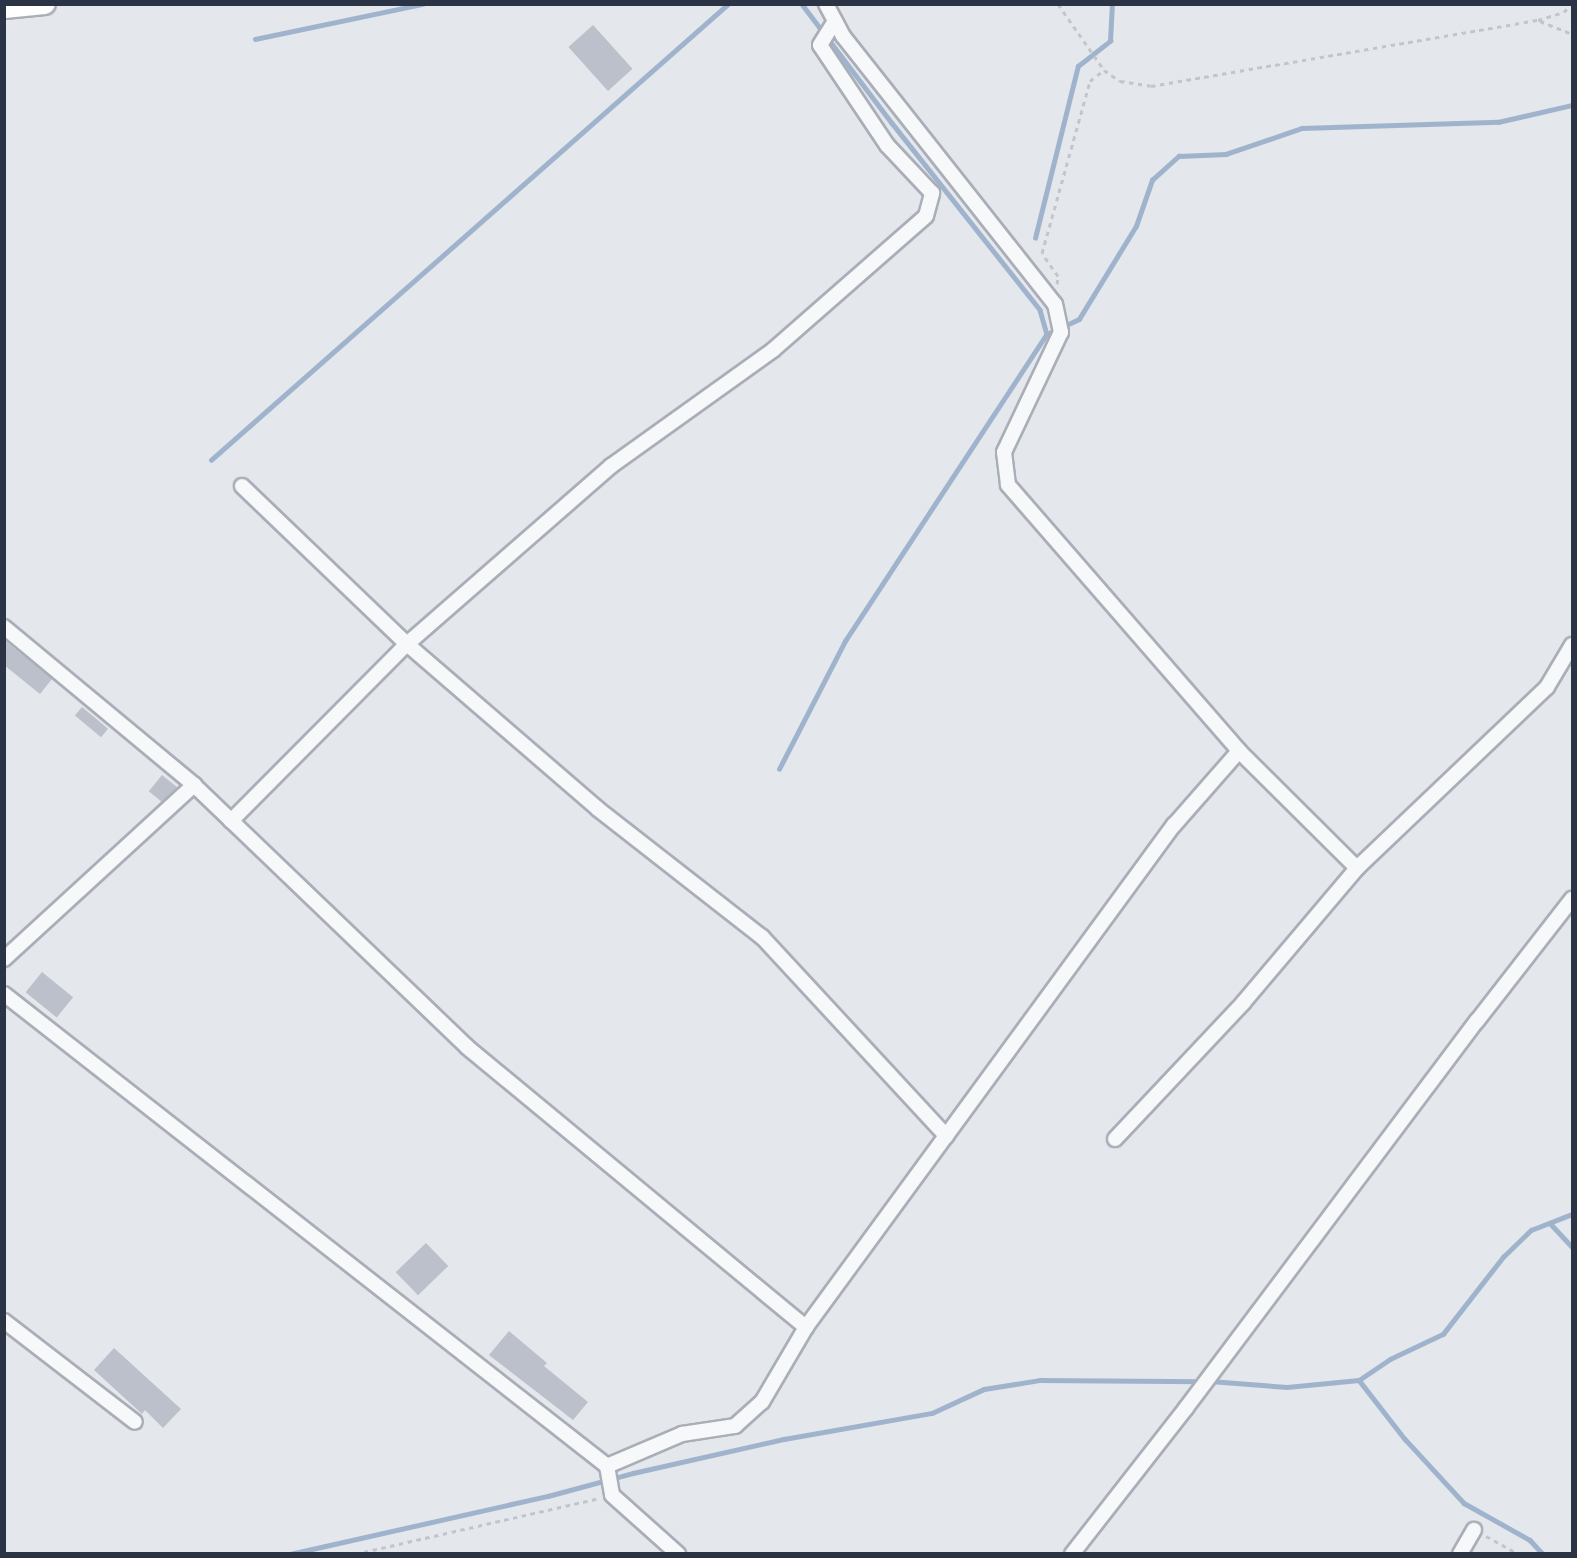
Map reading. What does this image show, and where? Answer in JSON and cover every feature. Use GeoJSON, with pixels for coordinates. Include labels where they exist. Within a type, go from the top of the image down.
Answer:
{"type":"FeatureCollection","features":[{"type":"Feature","properties":{"kind":"street"},"geometry":{"type":"LineString","coordinates":[[4,8],[45,4]]}},
{"type":"Feature","properties":{"kind":"street"},"geometry":{"type":"LineString","coordinates":[[826,4],[843,36],[1055,304],[1061,332],[1004,452],[1008,485],[1239,751],[1357,868]]}},
{"type":"Feature","properties":{"kind":"street"},"geometry":{"type":"LineString","coordinates":[[231,821],[407,644],[611,466],[772,350],[926,216],[932,194],[888,145],[820,45],[835,21]]}},
{"type":"Feature","properties":{"kind":"street"},"geometry":{"type":"LineString","coordinates":[[242,486],[407,644],[598,809],[762,937],[946,1136]]}},
{"type":"Feature","properties":{"kind":"street"},"geometry":{"type":"LineString","coordinates":[[4,627],[194,786],[467,1047],[806,1327]]}},
{"type":"Feature","properties":{"kind":"street"},"geometry":{"type":"LineString","coordinates":[[1115,1139],[1243,1003],[1357,868],[1547,687],[1572,645]]}},
{"type":"Feature","properties":{"kind":"street"},"geometry":{"type":"LineString","coordinates":[[607,1466],[682,1434],[735,1426],[762,1402],[806,1327],[1174,825],[1239,751]]}},
{"type":"Feature","properties":{"kind":"street"},"geometry":{"type":"LineString","coordinates":[[4,959],[194,786]]}},
{"type":"Feature","properties":{"kind":"street"},"geometry":{"type":"LineString","coordinates":[[1072,1554],[1207,1382],[1477,1021],[1572,899]]}},
{"type":"Feature","properties":{"kind":"street"},"geometry":{"type":"LineString","coordinates":[[4,994],[607,1466],[612,1495],[678,1554]]}},
{"type":"Feature","properties":{"kind":"street"},"geometry":{"type":"LineString","coordinates":[[4,1321],[135,1422]]}},
{"type":"Feature","properties":{"kind":"street"},"geometry":{"type":"LineString","coordinates":[[1460,1554],[1474,1530]]}},
{"type":"Feature","properties":{"kind":"path"},"geometry":{"type":"LineString","coordinates":[[1058,4],[1104,70],[1120,81],[1150,86],[1538,20],[1564,12],[1571,4]]}},
{"type":"Feature","properties":{"kind":"path"},"geometry":{"type":"LineString","coordinates":[[1538,20],[1572,34]]}},
{"type":"Feature","properties":{"kind":"path"},"geometry":{"type":"LineString","coordinates":[[1055,304],[1058,276],[1042,253],[1090,81],[1104,70]]}},
{"type":"Feature","properties":{"kind":"path"},"geometry":{"type":"LineString","coordinates":[[356,1554],[612,1495]]}},
{"type":"Feature","properties":{"kind":"path"},"geometry":{"type":"LineString","coordinates":[[1474,1530],[1519,1554]]}},
{"type":"Feature","properties":{"kind":"building"},"geometry":{"type":"Polygon","coordinates":[[[593,25],[632,69],[608,91],[568,47],[593,25]]]}},
{"type":"Feature","properties":{"kind":"building"},"geometry":{"type":"Polygon","coordinates":[[[4,640],[52,679],[40,694],[4,665],[4,640]]]}},
{"type":"Feature","properties":{"kind":"building"},"geometry":{"type":"Polygon","coordinates":[[[82,707],[108,729],[101,737],[75,715],[82,707]]]}},
{"type":"Feature","properties":{"kind":"building"},"geometry":{"type":"Polygon","coordinates":[[[162,775],[177,787],[164,803],[149,791],[162,775]]]}},
{"type":"Feature","properties":{"kind":"building"},"geometry":{"type":"Polygon","coordinates":[[[42,972],[73,997],[57,1017],[26,992],[42,972]]]}},
{"type":"Feature","properties":{"kind":"building"},"geometry":{"type":"Polygon","coordinates":[[[426,1243],[448,1266],[418,1295],[396,1272],[426,1243]]]}},
{"type":"Feature","properties":{"kind":"building"},"geometry":{"type":"Polygon","coordinates":[[[509,1331],[547,1363],[544,1366],[588,1402],[573,1420],[489,1355],[509,1331]]]}},
{"type":"Feature","properties":{"kind":"building"},"geometry":{"type":"Polygon","coordinates":[[[114,1348],[181,1409],[163,1428],[145,1410],[142,1414],[94,1370],[114,1348]]]}},
{"type":"Feature","properties":{"kind":"waterway"},"geometry":{"type":"LineString","coordinates":[[255,39],[422,4]]}},
{"type":"Feature","properties":{"kind":"waterway"},"geometry":{"type":"LineString","coordinates":[[211,460],[728,4]]}},
{"type":"Feature","properties":{"kind":"waterway"},"geometry":{"type":"LineString","coordinates":[[802,4],[892,123],[1040,310],[1047,334]]}},
{"type":"Feature","properties":{"kind":"waterway"},"geometry":{"type":"LineString","coordinates":[[1035,238],[1078,66],[1110,41],[1112,4]]}},
{"type":"Feature","properties":{"kind":"waterway"},"geometry":{"type":"LineString","coordinates":[[779,769],[845,641],[1047,334],[1079,319],[1136,226],[1152,180],[1179,156],[1226,154],[1302,128],[1498,122],[1572,105]]}},
{"type":"Feature","properties":{"kind":"waterway"},"geometry":{"type":"LineString","coordinates":[[1210,1381],[1287,1387],[1359,1380],[1390,1359],[1443,1334],[1503,1257],[1531,1230],[1572,1214]]}},
{"type":"Feature","properties":{"kind":"waterway"},"geometry":{"type":"LineString","coordinates":[[1550,1223],[1572,1247]]}},
{"type":"Feature","properties":{"kind":"waterway"},"geometry":{"type":"LineString","coordinates":[[290,1554],[548,1496],[633,1473],[784,1439],[932,1413],[984,1389],[1040,1380],[1202,1381]]}},
{"type":"Feature","properties":{"kind":"waterway"},"geometry":{"type":"LineString","coordinates":[[1359,1380],[1405,1439],[1464,1503],[1530,1540],[1543,1554]]}}]}
